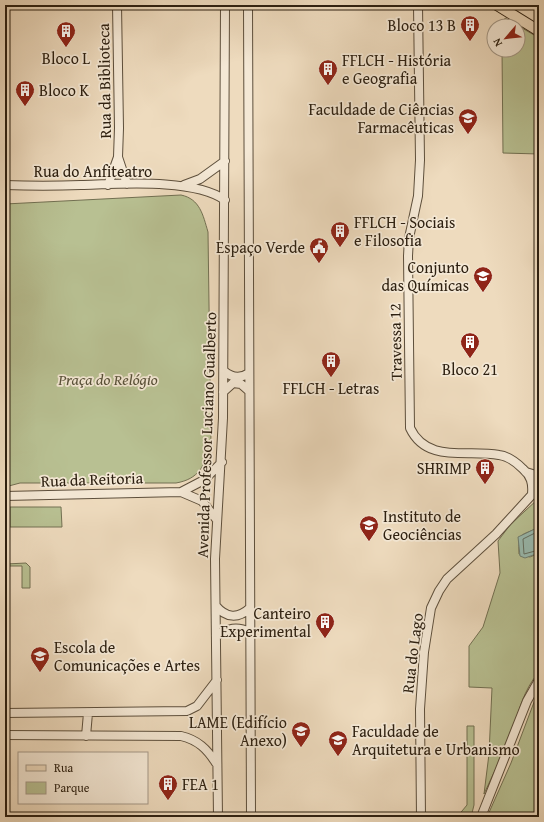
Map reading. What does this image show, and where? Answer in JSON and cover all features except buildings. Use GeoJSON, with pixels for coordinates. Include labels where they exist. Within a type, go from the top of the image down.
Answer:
{"type":"FeatureCollection","features":[{"type":"Feature","properties":{"kind":"main road"},"geometry":{"type":"LineString","coordinates":[[498,5],[539,31]]}},
{"type":"Feature","properties":{"kind":"street","name":"Rua da Biblioteca"},"geometry":{"type":"LineString","coordinates":[[108,185],[118,157],[119,128],[116,5]]}},
{"type":"Feature","properties":{"kind":"street","name":"Avenida Professor Luciano Gualberto"},"geometry":{"type":"LineString","coordinates":[[218,817],[216,764],[216,606],[217,520],[222,462],[224,371],[225,5]]}},
{"type":"Feature","properties":{"kind":"street"},"geometry":{"type":"LineString","coordinates":[[248,5],[248,390],[250,452],[251,817]]}},
{"type":"Feature","properties":{"kind":"street","name":"Travessa 12"},"geometry":{"type":"LineString","coordinates":[[418,5],[420,160],[418,196],[409,238],[408,256],[410,428],[417,440],[422,445],[436,451],[499,455],[520,466],[526,472],[539,476]]}},
{"type":"Feature","properties":{"kind":"street","name":"Rua da Biblioteca"},"geometry":{"type":"LineString","coordinates":[[118,157],[126,184]]}},
{"type":"Feature","properties":{"kind":"street","name":"Rua do Anfiteatro"},"geometry":{"type":"LineString","coordinates":[[182,186],[200,179],[224,161]]}},
{"type":"Feature","properties":{"kind":"street","name":"Rua do Anfiteatro"},"geometry":{"type":"LineString","coordinates":[[5,186],[126,184],[182,186],[210,191],[225,200]]}},
{"type":"Feature","properties":{"kind":"street"},"geometry":{"type":"LineString","coordinates":[[224,371],[233,377],[239,377],[249,373]]}},
{"type":"Feature","properties":{"kind":"street"},"geometry":{"type":"LineString","coordinates":[[223,392],[229,385],[237,383],[245,386],[248,390]]}},
{"type":"Feature","properties":{"kind":"street","name":"Rua da Reitoria"},"geometry":{"type":"LineString","coordinates":[[181,492],[204,480],[222,462]]}},
{"type":"Feature","properties":{"kind":"street"},"geometry":{"type":"LineString","coordinates":[[526,472],[533,483],[532,494]]}},
{"type":"Feature","properties":{"kind":"street","name":"Rua do Lago"},"geometry":{"type":"LineString","coordinates":[[421,817],[420,709],[424,652],[431,608],[446,579],[496,534],[539,487]]}},
{"type":"Feature","properties":{"kind":"street","name":"Rua da Reitoria"},"geometry":{"type":"LineString","coordinates":[[5,496],[181,492],[202,501],[217,520]]}},
{"type":"Feature","properties":{"kind":"street"},"geometry":{"type":"LineString","coordinates":[[216,606],[220,612],[232,616],[239,615],[250,608]]}},
{"type":"Feature","properties":{"kind":"street"},"geometry":{"type":"LineString","coordinates":[[216,636],[230,628],[237,628],[250,632]]}},
{"type":"Feature","properties":{"kind":"street"},"geometry":{"type":"LineString","coordinates":[[5,713],[186,711],[197,706],[217,680]]}},
{"type":"Feature","properties":{"kind":"street"},"geometry":{"type":"LineString","coordinates":[[481,817],[527,701],[539,680]]}},
{"type":"Feature","properties":{"kind":"street"},"geometry":{"type":"LineString","coordinates":[[86,736],[88,713]]}},
{"type":"Feature","properties":{"kind":"street"},"geometry":{"type":"LineString","coordinates":[[5,735],[185,737],[198,742],[205,748],[216,764]]}},
{"type":"Feature","properties":{"kind":"green space"},"geometry":{"type":"Polygon","coordinates":[[[526,30],[539,38],[539,154],[503,153],[502,58],[526,58],[526,30]]]}},
{"type":"Feature","properties":{"kind":"green space","name":"Praça do Relógio"},"geometry":{"type":"Polygon","coordinates":[[[181,195],[193,200],[197,204],[208,232],[211,446],[206,460],[200,470],[190,478],[176,483],[20,483],[5,487],[5,204],[181,195]]]}},
{"type":"Feature","properties":{"kind":"green space"},"geometry":{"type":"Polygon","coordinates":[[[539,498],[539,527],[524,534],[520,538],[519,554],[530,557],[539,553],[539,672],[525,694],[508,742],[484,794],[489,754],[492,688],[469,687],[469,646],[483,627],[500,573],[498,541],[510,525],[539,498]]]}},
{"type":"Feature","properties":{"kind":"green space"},"geometry":{"type":"Polygon","coordinates":[[[10,507],[61,507],[62,527],[10,527],[10,507]]]}},
{"type":"Feature","properties":{"kind":"green space"},"geometry":{"type":"Polygon","coordinates":[[[26,563],[30,567],[30,588],[22,588],[22,566],[6,566],[6,564],[26,563]]]}},
{"type":"Feature","properties":{"kind":"green space"},"geometry":{"type":"Polygon","coordinates":[[[539,689],[539,817],[487,817],[511,763],[539,689]]]}},
{"type":"Feature","properties":{"kind":"green space"},"geometry":{"type":"Polygon","coordinates":[[[467,726],[474,726],[474,805],[471,817],[457,817],[467,805],[467,726]]]}},
{"type":"Feature","properties":{"kind":"water"},"geometry":{"type":"Polygon","coordinates":[[[539,527],[539,553],[525,558],[520,556],[518,537],[539,527]]]}},
{"type":"Feature","properties":{"kind":"place","name":"Bloco 13 B"},"geometry":{"type":"Point","coordinates":[470,42]}},
{"type":"Feature","properties":{"kind":"place","name":"Bloco L"},"geometry":{"type":"Point","coordinates":[66,48]}},
{"type":"Feature","properties":{"kind":"place","name":"FFLCH - História e Geografia"},"geometry":{"type":"Point","coordinates":[328,86]}},
{"type":"Feature","properties":{"kind":"place","name":"Bloco K"},"geometry":{"type":"Point","coordinates":[25,107]}},
{"type":"Feature","properties":{"kind":"place","name":"Faculdade de Ciências Farmacêuticas"},"geometry":{"type":"Point","coordinates":[468,135]}},
{"type":"Feature","properties":{"kind":"place","name":"FFLCH - Sociais e Filosofia"},"geometry":{"type":"Point","coordinates":[340,248]}},
{"type":"Feature","properties":{"kind":"place","name":"Espaço Verde"},"geometry":{"type":"Point","coordinates":[319,264]}},
{"type":"Feature","properties":{"kind":"place","name":"Conjunto das Químicas"},"geometry":{"type":"Point","coordinates":[483,293]}},
{"type":"Feature","properties":{"kind":"place","name":"Bloco 21"},"geometry":{"type":"Point","coordinates":[470,359]}},
{"type":"Feature","properties":{"kind":"place","name":"FFLCH - Letras"},"geometry":{"type":"Point","coordinates":[331,378]}},
{"type":"Feature","properties":{"kind":"place","name":"SHRIMP"},"geometry":{"type":"Point","coordinates":[485,485]}},
{"type":"Feature","properties":{"kind":"place","name":"Instituto de Geociências"},"geometry":{"type":"Point","coordinates":[369,542]}},
{"type":"Feature","properties":{"kind":"place","name":"Canteiro Experimental"},"geometry":{"type":"Point","coordinates":[325,639]}},
{"type":"Feature","properties":{"kind":"place","name":"Escola de Comunicações e Artes"},"geometry":{"type":"Point","coordinates":[40,673]}},
{"type":"Feature","properties":{"kind":"place","name":"LAME (Edifício Anexo)"},"geometry":{"type":"Point","coordinates":[301,748]}},
{"type":"Feature","properties":{"kind":"place","name":"Faculdade de Arquitetura e Urbanismo"},"geometry":{"type":"Point","coordinates":[338,757]}},
{"type":"Feature","properties":{"kind":"place","name":"FEA 1"},"geometry":{"type":"Point","coordinates":[168,801]}}]}
